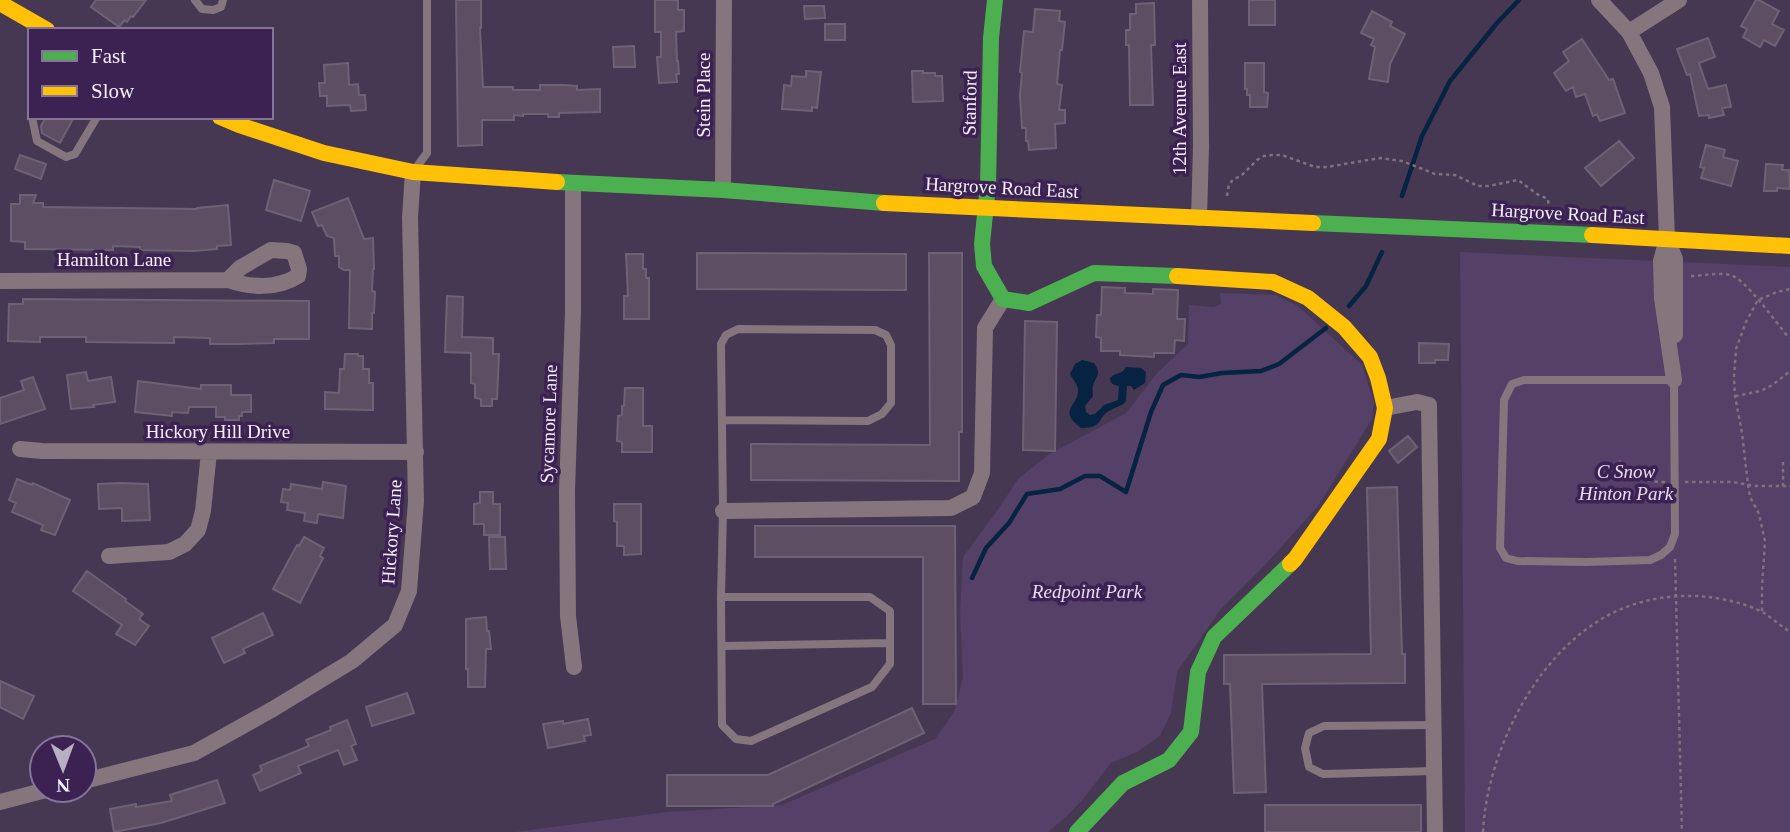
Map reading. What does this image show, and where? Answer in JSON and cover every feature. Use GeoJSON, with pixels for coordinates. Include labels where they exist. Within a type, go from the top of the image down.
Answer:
{"type":"FeatureCollection","features":[{"type":"Feature","properties":{"kind":"main road","name":"Stanford"},"geometry":{"type":"LineString","coordinates":[[995,0],[982,244],[984,266],[1003,299]]}},
{"type":"Feature","properties":{"kind":"main road"},"geometry":{"type":"LineString","coordinates":[[0,1],[44,28]]}},
{"type":"Feature","properties":{"kind":"main road","name":"Hargrove Road East"},"geometry":{"type":"LineString","coordinates":[[225,119],[324,153],[413,172],[723,190],[873,202],[1790,247]]}},
{"type":"Feature","properties":{"kind":"main road"},"geometry":{"type":"LineString","coordinates":[[1003,299],[1030,303],[1094,273],[1273,282],[1308,299],[1344,327],[1370,357],[1385,408],[1379,439],[1295,559],[1214,637],[1198,672],[1191,732],[1169,760],[1123,783],[1077,832]]}},
{"type":"Feature","properties":{"kind":"street","name":"Stein Place"},"geometry":{"type":"LineString","coordinates":[[723,190],[724,0]]}},
{"type":"Feature","properties":{"kind":"street","name":"12th Avenue East"},"geometry":{"type":"LineString","coordinates":[[1199,218],[1200,0]]}},
{"type":"Feature","properties":{"kind":"street"},"geometry":{"type":"LineString","coordinates":[[1599,0],[1629,32],[1651,73],[1662,107],[1667,239],[1675,259],[1674,380]]}},
{"type":"Feature","properties":{"kind":"street"},"geometry":{"type":"LineString","coordinates":[[1629,32],[1679,0]]}},
{"type":"Feature","properties":{"kind":"street","name":"Hickory Lane"},"geometry":{"type":"LineString","coordinates":[[98,777],[194,753],[274,709],[352,661],[395,625],[409,591],[416,501],[410,217],[413,172]]}},
{"type":"Feature","properties":{"kind":"street","name":"Sycamore Lane"},"geometry":{"type":"LineString","coordinates":[[573,183],[573,311],[567,491],[568,616],[574,667]]}},
{"type":"Feature","properties":{"kind":"street","name":"Hamilton Lane"},"geometry":{"type":"LineString","coordinates":[[0,281],[228,280]]}},
{"type":"Feature","properties":{"kind":"street"},"geometry":{"type":"LineString","coordinates":[[723,511],[951,508],[973,497],[982,473],[985,328],[1003,299]]}},
{"type":"Feature","properties":{"kind":"street"},"geometry":{"type":"LineString","coordinates":[[1385,408],[1417,402],[1429,405],[1435,832]]}},
{"type":"Feature","properties":{"kind":"street","name":"Hickory Hill Drive"},"geometry":{"type":"LineString","coordinates":[[20,449],[416,452]]}},
{"type":"Feature","properties":{"kind":"street"},"geometry":{"type":"LineString","coordinates":[[109,556],[169,552],[186,544],[198,530],[203,512],[209,452]]}},
{"type":"Feature","properties":{"kind":"street"},"geometry":{"type":"LineString","coordinates":[[0,802],[28,795]]}},
{"type":"Feature","properties":{"kind":"lane"},"geometry":{"type":"LineString","coordinates":[[195,0],[202,9],[213,10],[221,7],[223,0]]}},
{"type":"Feature","properties":{"kind":"lane"},"geometry":{"type":"LineString","coordinates":[[413,172],[427,153],[427,0]]}},
{"type":"Feature","properties":{"kind":"lane"},"geometry":{"type":"LineString","coordinates":[[32,119],[37,141],[66,157],[75,154],[96,119]]}},
{"type":"Feature","properties":{"kind":"lane"},"geometry":{"type":"LineString","coordinates":[[721,597],[870,597],[890,611],[890,664],[872,687],[751,741],[736,739],[722,724],[721,597],[723,511],[721,344],[726,335],[738,329],[875,330],[886,335],[891,345],[891,403],[882,414],[868,421],[722,420]]}},
{"type":"Feature","properties":{"kind":"lane"},"geometry":{"type":"LineString","coordinates":[[1524,380],[1674,380],[1675,534],[1670,547],[1650,560],[1586,562],[1517,561],[1506,558],[1500,548],[1504,400],[1512,384],[1524,380]]}},
{"type":"Feature","properties":{"kind":"lane"},"geometry":{"type":"LineString","coordinates":[[722,646],[890,643]]}},
{"type":"Feature","properties":{"kind":"lane"},"geometry":{"type":"LineString","coordinates":[[1433,725],[1324,726],[1309,733],[1305,748],[1310,767],[1323,774],[1434,771]]}},
{"type":"Feature","properties":{"kind":"path"},"geometry":{"type":"LineString","coordinates":[[1227,196],[1229,184],[1264,156],[1282,155],[1315,167],[1380,158],[1402,161],[1435,174],[1455,175],[1478,186],[1518,180],[1536,194],[1548,199],[1549,211]]}},
{"type":"Feature","properties":{"kind":"path"},"geometry":{"type":"LineString","coordinates":[[1762,612],[1765,541],[1759,514],[1748,485],[1735,396],[1736,349],[1758,300],[1790,289]]}},
{"type":"Feature","properties":{"kind":"path"},"geometry":{"type":"LineString","coordinates":[[1758,300],[1789,338]]}},
{"type":"Feature","properties":{"kind":"path"},"geometry":{"type":"LineString","coordinates":[[1735,396],[1766,390],[1790,371]]}},
{"type":"Feature","properties":{"kind":"path"},"geometry":{"type":"LineString","coordinates":[[1783,462],[1783,486]]}},
{"type":"Feature","properties":{"kind":"path"},"geometry":{"type":"LineString","coordinates":[[1748,485],[1790,486]]}},
{"type":"Feature","properties":{"kind":"path"},"geometry":{"type":"LineString","coordinates":[[1675,534],[1682,832]]}},
{"type":"Feature","properties":{"kind":"path"},"geometry":{"type":"LineString","coordinates":[[1483,832],[1489,791],[1499,755],[1525,698],[1565,647],[1605,617],[1633,604],[1662,597],[1696,595],[1721,598],[1762,612],[1790,632]]}},
{"type":"Feature","properties":{"kind":"green space","name":"C Snow Hinton Park"},"geometry":{"type":"Polygon","coordinates":[[[1460,252],[1790,267],[1790,832],[1465,832],[1460,252]]]}},
{"type":"Feature","properties":{"kind":"green space","name":"Redpoint Park"},"geometry":{"type":"Polygon","coordinates":[[[1220,293],[1276,295],[1298,306],[1362,365],[1374,402],[1372,419],[1318,506],[1221,609],[1177,672],[1171,713],[1160,736],[1137,752],[1111,763],[1084,798],[1048,832],[515,832],[667,812],[782,805],[935,739],[954,712],[963,677],[960,613],[963,557],[1018,479],[1048,455],[1126,413],[1158,372],[1188,344],[1189,305],[1214,307],[1221,304],[1220,293]]]}},
{"type":"Feature","properties":{"kind":"water"},"geometry":{"type":"Polygon","coordinates":[[[1082,360],[1094,363],[1098,370],[1093,396],[1085,406],[1090,415],[1104,405],[1118,400],[1119,386],[1112,383],[1112,376],[1126,367],[1141,368],[1146,372],[1145,383],[1134,390],[1127,386],[1126,401],[1089,428],[1081,428],[1070,417],[1070,408],[1078,391],[1070,374],[1075,364],[1082,360]]]}},
{"type":"Feature","properties":{"kind":"building"},"geometry":{"type":"Polygon","coordinates":[[[96,0],[146,0],[133,17],[127,22],[125,20],[119,27],[91,7],[96,0]]]}},
{"type":"Feature","properties":{"kind":"building"},"geometry":{"type":"Polygon","coordinates":[[[456,0],[481,0],[483,87],[540,90],[540,85],[564,85],[577,86],[577,90],[600,89],[600,112],[559,113],[559,117],[523,114],[514,115],[514,120],[482,120],[482,145],[458,146],[456,0]]]}},
{"type":"Feature","properties":{"kind":"building"},"geometry":{"type":"Polygon","coordinates":[[[655,0],[678,0],[678,10],[684,10],[684,31],[676,32],[679,74],[676,74],[677,82],[659,83],[657,57],[661,57],[661,32],[655,32],[655,0]]]}},
{"type":"Feature","properties":{"kind":"building"},"geometry":{"type":"Polygon","coordinates":[[[1249,0],[1275,0],[1275,25],[1249,25],[1249,0]]]}},
{"type":"Feature","properties":{"kind":"building"},"geometry":{"type":"Polygon","coordinates":[[[1756,0],[1779,11],[1772,24],[1784,30],[1775,46],[1764,40],[1760,47],[1743,37],[1747,29],[1741,26],[1756,0]]]}},
{"type":"Feature","properties":{"kind":"building"},"geometry":{"type":"Polygon","coordinates":[[[1154,3],[1155,45],[1151,45],[1153,105],[1130,105],[1129,45],[1126,45],[1126,30],[1130,30],[1130,14],[1136,14],[1136,4],[1154,3]]]}},
{"type":"Feature","properties":{"kind":"building"},"geometry":{"type":"Polygon","coordinates":[[[804,6],[824,6],[825,18],[805,19],[804,6]]]}},
{"type":"Feature","properties":{"kind":"building"},"geometry":{"type":"Polygon","coordinates":[[[1035,9],[1060,11],[1059,21],[1065,22],[1057,84],[1062,85],[1059,110],[1065,110],[1065,123],[1055,124],[1056,148],[1029,150],[1026,128],[1022,128],[1020,72],[1024,31],[1033,32],[1035,9]]]}},
{"type":"Feature","properties":{"kind":"building"},"geometry":{"type":"Polygon","coordinates":[[[1372,11],[1392,22],[1390,26],[1405,34],[1390,64],[1388,82],[1369,79],[1375,47],[1371,45],[1374,39],[1361,33],[1372,11]]]}},
{"type":"Feature","properties":{"kind":"building"},"geometry":{"type":"Polygon","coordinates":[[[825,24],[845,24],[845,40],[825,40],[825,24]]]}},
{"type":"Feature","properties":{"kind":"building"},"geometry":{"type":"Polygon","coordinates":[[[1708,38],[1715,57],[1699,63],[1708,89],[1726,85],[1731,107],[1722,108],[1724,115],[1709,118],[1709,115],[1699,116],[1690,74],[1687,75],[1677,49],[1708,38]]]}},
{"type":"Feature","properties":{"kind":"building"},"geometry":{"type":"Polygon","coordinates":[[[1582,39],[1609,80],[1613,79],[1625,113],[1600,121],[1597,114],[1593,116],[1585,94],[1576,97],[1573,87],[1566,91],[1554,73],[1569,61],[1563,52],[1582,39]]]}},
{"type":"Feature","properties":{"kind":"building"},"geometry":{"type":"Polygon","coordinates":[[[634,46],[635,67],[614,67],[613,47],[634,46]]]}},
{"type":"Feature","properties":{"kind":"building"},"geometry":{"type":"Polygon","coordinates":[[[348,63],[349,85],[358,84],[359,95],[365,95],[366,110],[351,111],[350,105],[327,106],[327,96],[320,96],[319,83],[325,83],[324,65],[348,63]]]}},
{"type":"Feature","properties":{"kind":"building"},"geometry":{"type":"Polygon","coordinates":[[[1245,63],[1264,63],[1267,107],[1250,107],[1250,95],[1247,95],[1245,89],[1245,63]]]}},
{"type":"Feature","properties":{"kind":"building"},"geometry":{"type":"Polygon","coordinates":[[[806,71],[821,72],[817,108],[812,107],[812,111],[782,109],[784,85],[791,86],[792,76],[806,77],[806,71]]]}},
{"type":"Feature","properties":{"kind":"building"},"geometry":{"type":"Polygon","coordinates":[[[912,71],[942,76],[943,101],[913,102],[912,71]]]}},
{"type":"Feature","properties":{"kind":"building"},"geometry":{"type":"Polygon","coordinates":[[[45,119],[73,119],[60,143],[42,133],[41,126],[45,119]]]}},
{"type":"Feature","properties":{"kind":"building"},"geometry":{"type":"Polygon","coordinates":[[[1619,141],[1634,158],[1601,186],[1585,168],[1619,141]]]}},
{"type":"Feature","properties":{"kind":"building"},"geometry":{"type":"Polygon","coordinates":[[[1706,145],[1725,150],[1723,157],[1738,161],[1731,186],[1701,178],[1704,168],[1700,167],[1706,145]]]}},
{"type":"Feature","properties":{"kind":"building"},"geometry":{"type":"Polygon","coordinates":[[[20,155],[46,164],[41,179],[15,169],[20,155]]]}},
{"type":"Feature","properties":{"kind":"building"},"geometry":{"type":"Polygon","coordinates":[[[1766,164],[1783,165],[1782,170],[1789,170],[1790,189],[1764,191],[1766,164]]]}},
{"type":"Feature","properties":{"kind":"building"},"geometry":{"type":"Polygon","coordinates":[[[274,180],[310,191],[301,221],[266,210],[274,180]]]}},
{"type":"Feature","properties":{"kind":"building"},"geometry":{"type":"Polygon","coordinates":[[[20,195],[36,195],[33,203],[43,203],[43,207],[197,209],[228,205],[231,245],[193,251],[140,250],[140,247],[113,246],[113,250],[25,249],[25,242],[11,241],[11,204],[20,204],[20,195]]]}},
{"type":"Feature","properties":{"kind":"building"},"geometry":{"type":"Polygon","coordinates":[[[348,198],[364,239],[373,238],[372,291],[375,292],[372,329],[349,328],[350,270],[339,267],[334,238],[327,236],[322,225],[318,226],[312,212],[348,198]]]}},
{"type":"Feature","properties":{"kind":"building"},"geometry":{"type":"Polygon","coordinates":[[[697,253],[906,254],[906,290],[697,289],[697,253]]]}},
{"type":"Feature","properties":{"kind":"building"},"geometry":{"type":"Polygon","coordinates":[[[929,253],[962,253],[962,432],[959,432],[959,481],[751,480],[751,444],[930,445],[929,253]]]}},
{"type":"Feature","properties":{"kind":"building"},"geometry":{"type":"Polygon","coordinates":[[[626,254],[643,254],[643,269],[646,269],[646,278],[649,278],[649,319],[624,319],[624,296],[628,296],[626,254]]]}},
{"type":"Feature","properties":{"kind":"building"},"geometry":{"type":"Polygon","coordinates":[[[1102,287],[1125,288],[1125,293],[1153,294],[1153,289],[1178,290],[1177,319],[1185,319],[1184,341],[1175,340],[1174,353],[1154,353],[1154,357],[1120,355],[1120,351],[1101,351],[1101,338],[1096,337],[1097,315],[1101,315],[1102,287]]]}},
{"type":"Feature","properties":{"kind":"building"},"geometry":{"type":"Polygon","coordinates":[[[447,296],[463,297],[462,337],[493,338],[493,354],[499,354],[497,399],[492,399],[492,406],[481,406],[481,399],[475,398],[475,384],[471,383],[471,353],[445,352],[447,296]]]}},
{"type":"Feature","properties":{"kind":"building"},"geometry":{"type":"Polygon","coordinates":[[[23,299],[309,301],[309,339],[274,339],[274,343],[241,344],[210,344],[210,338],[174,337],[174,343],[86,342],[86,337],[40,337],[40,342],[8,341],[9,304],[23,304],[23,299]]]}},
{"type":"Feature","properties":{"kind":"building"},"geometry":{"type":"Polygon","coordinates":[[[1025,321],[1057,322],[1055,451],[1023,450],[1025,321]]]}},
{"type":"Feature","properties":{"kind":"building"},"geometry":{"type":"Polygon","coordinates":[[[1419,343],[1449,344],[1448,360],[1419,363],[1419,343]]]}},
{"type":"Feature","properties":{"kind":"building"},"geometry":{"type":"Polygon","coordinates":[[[345,354],[363,356],[363,369],[369,369],[369,383],[373,383],[373,410],[325,409],[325,392],[339,393],[340,369],[344,369],[345,354]]]}},
{"type":"Feature","properties":{"kind":"building"},"geometry":{"type":"Polygon","coordinates":[[[86,372],[88,381],[111,377],[115,402],[71,409],[67,375],[86,372]]]}},
{"type":"Feature","properties":{"kind":"building"},"geometry":{"type":"Polygon","coordinates":[[[33,377],[45,409],[0,424],[0,398],[24,390],[21,381],[33,377]]]}},
{"type":"Feature","properties":{"kind":"building"},"geometry":{"type":"Polygon","coordinates":[[[138,381],[201,389],[201,385],[231,385],[231,395],[251,395],[251,412],[242,412],[239,420],[225,420],[225,417],[216,417],[216,407],[189,407],[188,413],[172,412],[172,416],[135,412],[138,381]]]}},
{"type":"Feature","properties":{"kind":"building"},"geometry":{"type":"Polygon","coordinates":[[[625,388],[643,388],[643,426],[652,426],[652,452],[622,452],[622,442],[617,441],[618,416],[622,415],[625,388]]]}},
{"type":"Feature","properties":{"kind":"building"},"geometry":{"type":"Polygon","coordinates":[[[1408,436],[1417,447],[1398,463],[1389,451],[1408,436]]]}},
{"type":"Feature","properties":{"kind":"building"},"geometry":{"type":"Polygon","coordinates":[[[17,479],[32,485],[33,483],[70,500],[55,535],[41,530],[43,525],[12,512],[16,503],[9,500],[17,479]]]}},
{"type":"Feature","properties":{"kind":"building"},"geometry":{"type":"Polygon","coordinates":[[[323,482],[346,486],[343,518],[318,514],[317,523],[304,521],[305,513],[287,510],[288,503],[281,502],[283,489],[290,490],[291,484],[322,489],[323,482]]]}},
{"type":"Feature","properties":{"kind":"building"},"geometry":{"type":"Polygon","coordinates":[[[98,484],[148,484],[150,520],[122,521],[122,508],[99,509],[98,484]]]}},
{"type":"Feature","properties":{"kind":"building"},"geometry":{"type":"Polygon","coordinates":[[[1397,487],[1405,683],[1262,684],[1266,792],[1234,793],[1230,684],[1224,684],[1224,655],[1371,654],[1367,488],[1397,487]]]}},
{"type":"Feature","properties":{"kind":"building"},"geometry":{"type":"Polygon","coordinates":[[[480,492],[493,492],[493,504],[500,504],[500,535],[484,535],[484,524],[474,524],[474,504],[480,503],[480,492]]]}},
{"type":"Feature","properties":{"kind":"building"},"geometry":{"type":"Polygon","coordinates":[[[614,504],[641,504],[641,554],[624,555],[624,546],[617,546],[614,504]]]}},
{"type":"Feature","properties":{"kind":"building"},"geometry":{"type":"Polygon","coordinates":[[[755,526],[955,526],[956,704],[923,704],[923,557],[755,557],[755,526]]]}},
{"type":"Feature","properties":{"kind":"building"},"geometry":{"type":"Polygon","coordinates":[[[304,537],[324,548],[320,556],[323,558],[300,603],[273,589],[304,537]]]}},
{"type":"Feature","properties":{"kind":"building"},"geometry":{"type":"Polygon","coordinates":[[[489,537],[505,537],[506,569],[490,569],[489,537]]]}},
{"type":"Feature","properties":{"kind":"building"},"geometry":{"type":"Polygon","coordinates":[[[87,571],[143,614],[139,619],[149,626],[135,645],[116,634],[122,625],[73,591],[87,571]]]}},
{"type":"Feature","properties":{"kind":"building"},"geometry":{"type":"Polygon","coordinates":[[[263,613],[273,635],[243,649],[245,653],[224,663],[212,638],[263,613]]]}},
{"type":"Feature","properties":{"kind":"building"},"geometry":{"type":"Polygon","coordinates":[[[486,617],[491,649],[486,649],[485,687],[468,687],[466,619],[486,617]]]}},
{"type":"Feature","properties":{"kind":"building"},"geometry":{"type":"Polygon","coordinates":[[[0,681],[34,696],[23,719],[0,707],[0,681]]]}},
{"type":"Feature","properties":{"kind":"building"},"geometry":{"type":"Polygon","coordinates":[[[407,693],[414,713],[372,726],[366,707],[407,693]]]}},
{"type":"Feature","properties":{"kind":"building"},"geometry":{"type":"Polygon","coordinates":[[[912,708],[924,733],[773,806],[667,806],[667,775],[768,775],[912,708]]]}},
{"type":"Feature","properties":{"kind":"building"},"geometry":{"type":"Polygon","coordinates":[[[588,719],[591,735],[584,736],[585,741],[548,748],[543,724],[563,721],[563,724],[588,719]]]}},
{"type":"Feature","properties":{"kind":"building"},"geometry":{"type":"Polygon","coordinates":[[[347,720],[356,744],[351,746],[357,760],[344,765],[338,750],[298,766],[301,773],[260,791],[253,775],[262,771],[260,766],[309,746],[306,740],[347,720]]]}},
{"type":"Feature","properties":{"kind":"building"},"geometry":{"type":"Polygon","coordinates":[[[217,780],[225,803],[161,823],[114,832],[110,809],[172,801],[170,795],[217,780]]]}},
{"type":"Feature","properties":{"kind":"building"},"geometry":{"type":"Polygon","coordinates":[[[1265,805],[1421,805],[1421,832],[1265,832],[1265,805]]]}},
{"type":"Feature","properties":{"kind":"waterway"},"geometry":{"type":"LineString","coordinates":[[1402,196],[1422,136],[1450,81],[1519,0]]}},
{"type":"Feature","properties":{"kind":"waterway"},"geometry":{"type":"LineString","coordinates":[[1349,306],[1366,286],[1382,252]]}},
{"type":"Feature","properties":{"kind":"waterway"},"geometry":{"type":"LineString","coordinates":[[972,578],[986,548],[1009,523],[1027,494],[1060,489],[1085,476],[1100,476],[1126,492],[1151,412],[1163,385],[1181,375],[1199,377],[1261,371],[1279,364],[1326,328]]}},
{"type":"Feature","properties":{"kind":"traffic: fast"},"geometry":{"type":"LineString","coordinates":[[995,0],[991,38],[988,185],[982,244],[984,266],[1003,299],[1029,303],[1094,273],[1177,276]]}},
{"type":"Feature","properties":{"kind":"traffic: fast"},"geometry":{"type":"LineString","coordinates":[[557,182],[723,190],[884,203]]}},
{"type":"Feature","properties":{"kind":"traffic: fast"},"geometry":{"type":"LineString","coordinates":[[1313,223],[1592,235]]}},
{"type":"Feature","properties":{"kind":"traffic: fast"},"geometry":{"type":"LineString","coordinates":[[1077,832],[1123,783],[1169,760],[1191,732],[1198,672],[1214,637],[1290,564]]}},
{"type":"Feature","properties":{"kind":"traffic: slow"},"geometry":{"type":"LineString","coordinates":[[0,3],[44,28]]}},
{"type":"Feature","properties":{"kind":"traffic: slow"},"geometry":{"type":"LineString","coordinates":[[225,119],[324,153],[413,172],[557,182]]}},
{"type":"Feature","properties":{"kind":"traffic: slow"},"geometry":{"type":"LineString","coordinates":[[884,203],[1313,223]]}},
{"type":"Feature","properties":{"kind":"traffic: slow"},"geometry":{"type":"LineString","coordinates":[[1592,235],[1790,246]]}},
{"type":"Feature","properties":{"kind":"traffic: slow"},"geometry":{"type":"LineString","coordinates":[[1177,276],[1273,282],[1308,298],[1344,327],[1370,357],[1385,408],[1379,439],[1290,564]]}}]}
